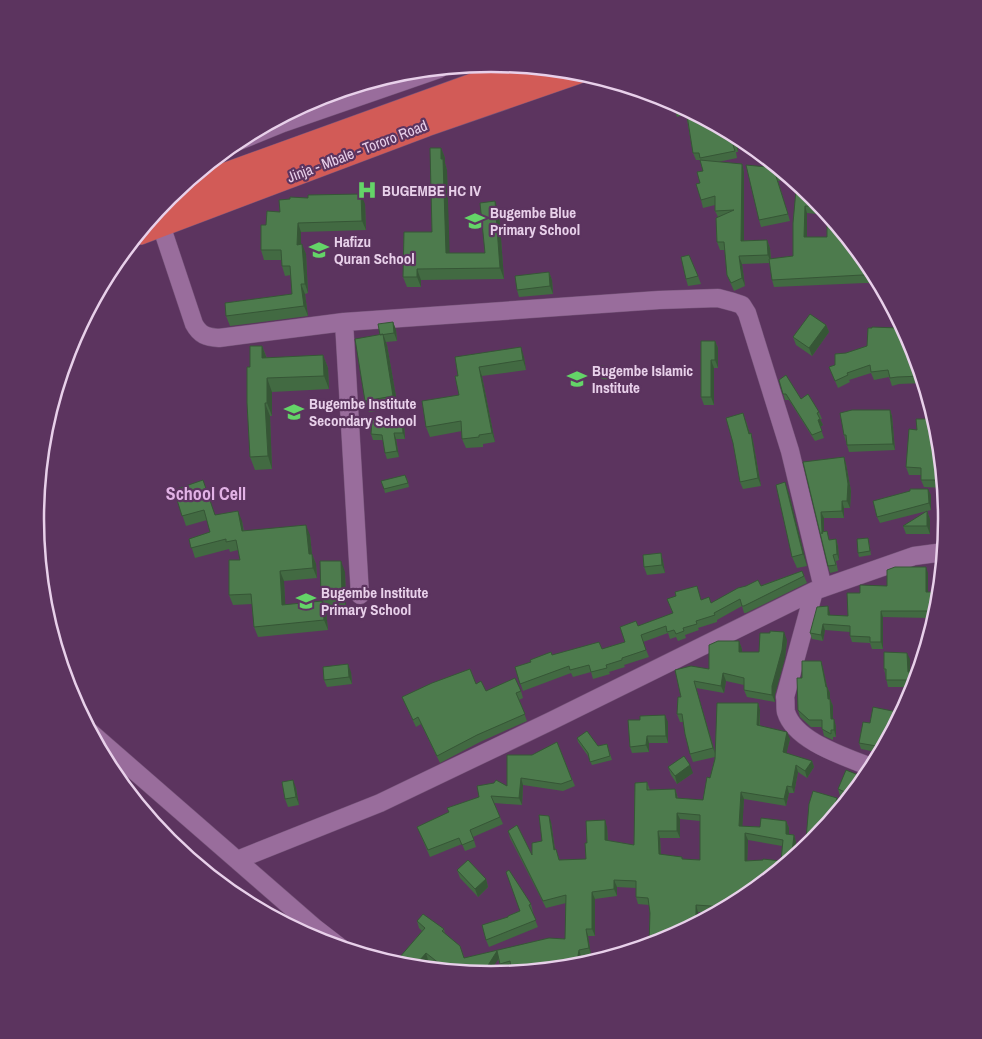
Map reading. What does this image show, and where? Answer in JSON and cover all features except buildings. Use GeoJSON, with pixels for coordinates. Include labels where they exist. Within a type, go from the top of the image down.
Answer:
{"type":"FeatureCollection","features":[{"type":"Feature","properties":{"kind":"highway","name":"Jinja - Mbale - Tororo Road"},"geometry":{"type":"LineString","coordinates":[[191,188],[509,73]]}},
{"type":"Feature","properties":{"kind":"highway","name":"Jinja - Mbale - Tororo Road"},"geometry":{"type":"LineString","coordinates":[[154,227],[426,124],[559,78]]}},
{"type":"Feature","properties":{"kind":"street"},"geometry":{"type":"LineString","coordinates":[[283,123],[404,81]]}},
{"type":"Feature","properties":{"kind":"street"},"geometry":{"type":"LineString","coordinates":[[151,230],[199,333],[208,337],[219,338],[344,322],[659,300],[718,298],[742,306],[747,313],[790,451],[818,589],[785,697],[786,713],[795,727],[809,740],[865,765]]}},
{"type":"Feature","properties":{"kind":"street"},"geometry":{"type":"LineString","coordinates":[[344,322],[360,595]]}},
{"type":"Feature","properties":{"kind":"street"},"geometry":{"type":"LineString","coordinates":[[237,860],[380,803],[818,589],[914,556],[937,553]]}},
{"type":"Feature","properties":{"kind":"street"},"geometry":{"type":"LineString","coordinates":[[105,745],[323,934]]}},
{"type":"Feature","properties":{"kind":"place","name":"BUGEMBE HC IV"},"geometry":{"type":"Point","coordinates":[367,190]}},
{"type":"Feature","properties":{"kind":"place","name":"Bugembe Blue Primary School"},"geometry":{"type":"Point","coordinates":[475,221]}},
{"type":"Feature","properties":{"kind":"place","name":"Hafizu Quran School"},"geometry":{"type":"Point","coordinates":[319,250]}},
{"type":"Feature","properties":{"kind":"place","name":"Bugembe Islamic Institute"},"geometry":{"type":"Point","coordinates":[577,379]}},
{"type":"Feature","properties":{"kind":"place","name":"Bugembe Institute Secondary School"},"geometry":{"type":"Point","coordinates":[294,412]}},
{"type":"Feature","properties":{"kind":"place","name":"Bugembe Institute Primary School"},"geometry":{"type":"Point","coordinates":[306,601]}},
{"type":"Feature","properties":{"kind":"district","name":"School Cell"},"geometry":{"type":"Point","coordinates":[206,493]}}]}
